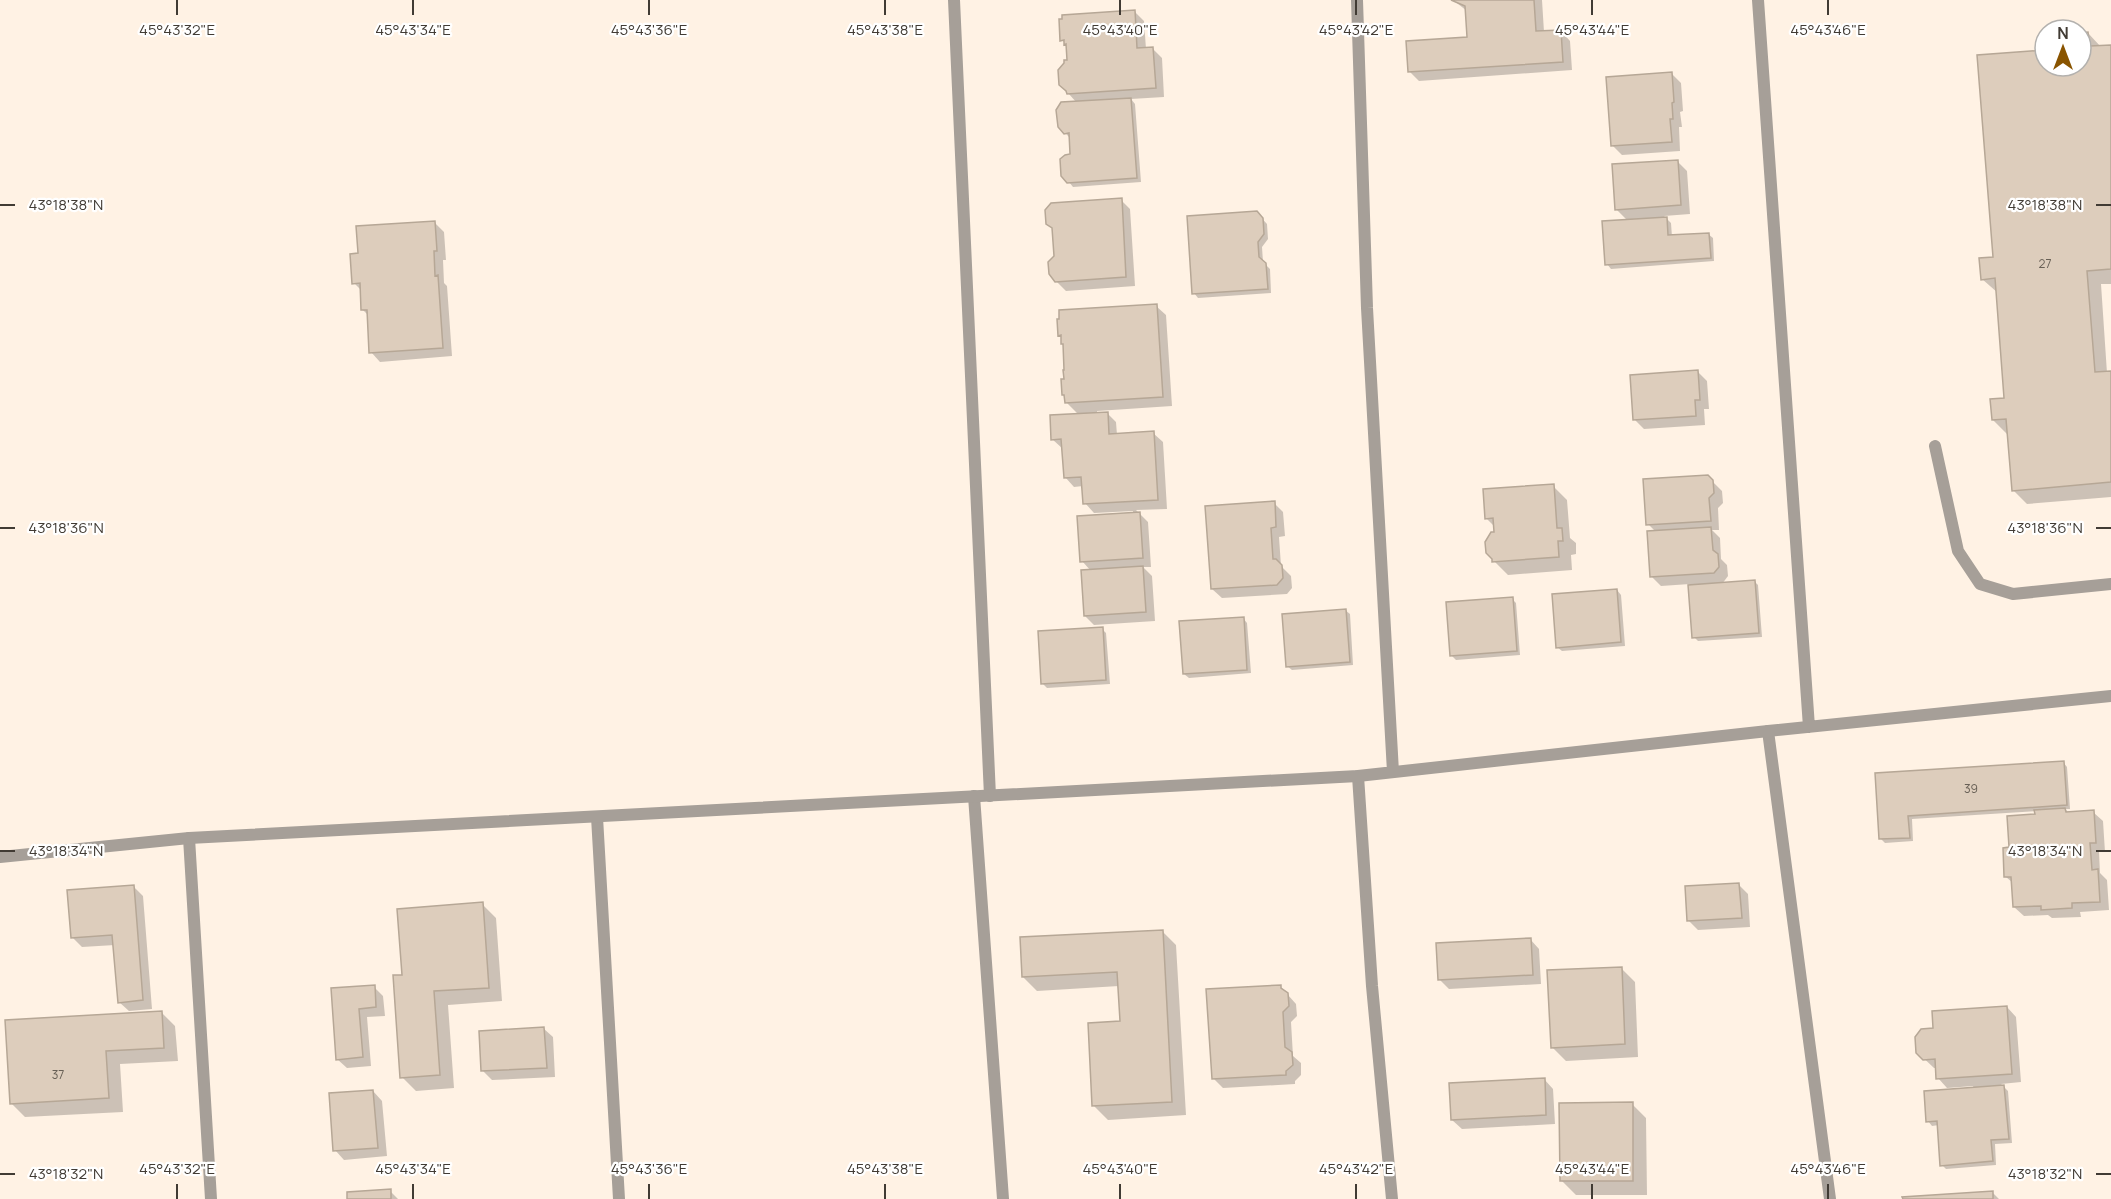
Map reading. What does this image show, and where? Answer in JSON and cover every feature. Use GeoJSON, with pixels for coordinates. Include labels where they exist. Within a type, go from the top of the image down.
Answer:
{"type":"FeatureCollection","features":[{"type":"Feature","properties":{"kind":"street"},"geometry":{"type":"LineString","coordinates":[[954,0],[990,796]]}},
{"type":"Feature","properties":{"kind":"street"},"geometry":{"type":"LineString","coordinates":[[1356,0],[1367,308],[1393,772]]}},
{"type":"Feature","properties":{"kind":"street"},"geometry":{"type":"LineString","coordinates":[[1758,0],[1809,727]]}},
{"type":"Feature","properties":{"kind":"street"},"geometry":{"type":"LineString","coordinates":[[1935,446],[1958,551],[1980,584],[2013,594],[2111,584]]}},
{"type":"Feature","properties":{"kind":"street"},"geometry":{"type":"LineString","coordinates":[[0,857],[189,838],[1358,776],[2111,696]]}},
{"type":"Feature","properties":{"kind":"street"},"geometry":{"type":"LineString","coordinates":[[1768,731],[1830,1199]]}},
{"type":"Feature","properties":{"kind":"street"},"geometry":{"type":"LineString","coordinates":[[1358,776],[1372,986],[1392,1199]]}},
{"type":"Feature","properties":{"kind":"street"},"geometry":{"type":"LineString","coordinates":[[974,796],[1003,1199]]}},
{"type":"Feature","properties":{"kind":"street"},"geometry":{"type":"LineString","coordinates":[[597,817],[619,1199]]}},
{"type":"Feature","properties":{"kind":"street"},"geometry":{"type":"LineString","coordinates":[[189,838],[211,1199]]}},
{"type":"Feature","properties":{"kind":"building"},"geometry":{"type":"Polygon","coordinates":[[[1451,0],[1534,0],[1536,31],[1561,30],[1563,62],[1408,72],[1406,41],[1467,37],[1465,6],[1451,0]]]}},
{"type":"Feature","properties":{"kind":"building"},"geometry":{"type":"Polygon","coordinates":[[[1135,10],[1137,48],[1153,47],[1156,88],[1067,94],[1059,85],[1058,70],[1064,60],[1067,60],[1066,44],[1064,45],[1064,40],[1060,41],[1059,19],[1062,19],[1062,15],[1135,10]]]}},
{"type":"Feature","properties":{"kind":"building"},"geometry":{"type":"Polygon","coordinates":[[[2111,45],[2111,269],[2087,271],[2095,372],[2111,371],[2111,482],[2012,491],[2006,419],[1992,420],[1990,399],[2004,398],[1995,278],[1981,280],[1979,258],[1993,257],[1977,55],[2033,51],[2033,78],[2093,78],[2093,46],[2111,45]]]}},
{"type":"Feature","properties":{"kind":"building"},"geometry":{"type":"Polygon","coordinates":[[[1672,72],[1674,102],[1672,103],[1673,119],[1670,119],[1672,142],[1611,146],[1606,77],[1672,72]]]}},
{"type":"Feature","properties":{"kind":"building"},"geometry":{"type":"Polygon","coordinates":[[[1131,98],[1137,178],[1067,183],[1061,176],[1060,159],[1070,154],[1069,133],[1064,134],[1058,127],[1056,110],[1061,102],[1131,98]]]}},
{"type":"Feature","properties":{"kind":"building"},"geometry":{"type":"Polygon","coordinates":[[[1678,160],[1681,205],[1615,210],[1612,164],[1678,160]]]}},
{"type":"Feature","properties":{"kind":"building"},"geometry":{"type":"Polygon","coordinates":[[[1122,198],[1126,277],[1055,282],[1049,274],[1048,262],[1054,256],[1052,228],[1046,224],[1045,210],[1051,203],[1122,198]]]}},
{"type":"Feature","properties":{"kind":"building"},"geometry":{"type":"Polygon","coordinates":[[[1257,211],[1263,218],[1264,234],[1258,242],[1259,257],[1266,263],[1268,289],[1192,294],[1187,216],[1257,211]]]}},
{"type":"Feature","properties":{"kind":"building"},"geometry":{"type":"Polygon","coordinates":[[[1667,217],[1668,235],[1709,233],[1711,258],[1605,265],[1602,221],[1667,217]]]}},
{"type":"Feature","properties":{"kind":"building"},"geometry":{"type":"Polygon","coordinates":[[[435,221],[437,251],[434,251],[435,276],[438,275],[443,348],[369,353],[367,310],[361,310],[360,283],[352,284],[350,254],[358,253],[356,226],[435,221]]]}},
{"type":"Feature","properties":{"kind":"building"},"geometry":{"type":"Polygon","coordinates":[[[1157,304],[1163,397],[1065,403],[1061,379],[1064,379],[1063,344],[1061,344],[1061,335],[1058,336],[1059,310],[1157,304]]]}},
{"type":"Feature","properties":{"kind":"building"},"geometry":{"type":"Polygon","coordinates":[[[1698,370],[1700,400],[1695,400],[1696,416],[1633,420],[1630,375],[1698,370]]]}},
{"type":"Feature","properties":{"kind":"building"},"geometry":{"type":"Polygon","coordinates":[[[1108,412],[1109,434],[1154,431],[1158,500],[1083,504],[1081,477],[1064,478],[1061,439],[1051,440],[1050,415],[1108,412]]]}},
{"type":"Feature","properties":{"kind":"building"},"geometry":{"type":"Polygon","coordinates":[[[1708,475],[1713,480],[1714,493],[1709,498],[1711,521],[1646,525],[1643,479],[1708,475]]]}},
{"type":"Feature","properties":{"kind":"building"},"geometry":{"type":"Polygon","coordinates":[[[1554,484],[1557,528],[1562,528],[1563,541],[1558,541],[1559,557],[1492,562],[1486,553],[1485,542],[1491,532],[1494,532],[1493,518],[1485,519],[1483,489],[1554,484]]]}},
{"type":"Feature","properties":{"kind":"building"},"geometry":{"type":"Polygon","coordinates":[[[1275,501],[1276,527],[1271,528],[1273,559],[1282,565],[1283,578],[1277,585],[1211,589],[1205,506],[1275,501]]]}},
{"type":"Feature","properties":{"kind":"building"},"geometry":{"type":"Polygon","coordinates":[[[1140,512],[1143,558],[1080,562],[1077,516],[1140,512]]]}},
{"type":"Feature","properties":{"kind":"building"},"geometry":{"type":"Polygon","coordinates":[[[1711,527],[1713,550],[1718,554],[1719,567],[1714,573],[1650,577],[1647,531],[1711,527]]]}},
{"type":"Feature","properties":{"kind":"building"},"geometry":{"type":"Polygon","coordinates":[[[1143,566],[1146,612],[1084,616],[1081,570],[1143,566]]]}},
{"type":"Feature","properties":{"kind":"building"},"geometry":{"type":"Polygon","coordinates":[[[1755,580],[1759,633],[1692,638],[1688,585],[1755,580]]]}},
{"type":"Feature","properties":{"kind":"building"},"geometry":{"type":"Polygon","coordinates":[[[1617,589],[1621,642],[1556,648],[1552,594],[1617,589]]]}},
{"type":"Feature","properties":{"kind":"building"},"geometry":{"type":"Polygon","coordinates":[[[1513,597],[1517,651],[1450,656],[1446,602],[1513,597]]]}},
{"type":"Feature","properties":{"kind":"building"},"geometry":{"type":"Polygon","coordinates":[[[1346,609],[1350,662],[1286,667],[1282,614],[1346,609]]]}},
{"type":"Feature","properties":{"kind":"building"},"geometry":{"type":"Polygon","coordinates":[[[1244,617],[1247,670],[1183,674],[1179,621],[1244,617]]]}},
{"type":"Feature","properties":{"kind":"building"},"geometry":{"type":"Polygon","coordinates":[[[1103,627],[1106,680],[1041,684],[1038,631],[1103,627]]]}},
{"type":"Feature","properties":{"kind":"building"},"geometry":{"type":"Polygon","coordinates":[[[2064,761],[2067,805],[1908,816],[1910,838],[1879,839],[1875,773],[2064,761]]]}},
{"type":"Feature","properties":{"kind":"building"},"geometry":{"type":"Polygon","coordinates":[[[2065,808],[2066,812],[2094,810],[2096,843],[2090,843],[2092,870],[2098,869],[2100,902],[2072,903],[2072,908],[2041,910],[2041,906],[2013,907],[2011,877],[2004,877],[2003,848],[2009,847],[2007,816],[2035,814],[2034,810],[2065,808]]]}},
{"type":"Feature","properties":{"kind":"building"},"geometry":{"type":"Polygon","coordinates":[[[1739,883],[1742,918],[1687,921],[1685,886],[1739,883]]]}},
{"type":"Feature","properties":{"kind":"building"},"geometry":{"type":"Polygon","coordinates":[[[134,885],[143,1000],[118,1003],[112,935],[71,938],[67,890],[134,885]]]}},
{"type":"Feature","properties":{"kind":"building"},"geometry":{"type":"Polygon","coordinates":[[[483,902],[489,988],[434,991],[440,1075],[400,1078],[393,975],[402,975],[397,909],[483,902]]]}},
{"type":"Feature","properties":{"kind":"building"},"geometry":{"type":"Polygon","coordinates":[[[1163,930],[1172,1102],[1092,1106],[1088,1023],[1120,1021],[1117,972],[1022,977],[1020,937],[1163,930]]]}},
{"type":"Feature","properties":{"kind":"building"},"geometry":{"type":"Polygon","coordinates":[[[1531,938],[1533,975],[1438,980],[1436,943],[1531,938]]]}},
{"type":"Feature","properties":{"kind":"building"},"geometry":{"type":"Polygon","coordinates":[[[1622,967],[1625,1044],[1551,1048],[1547,970],[1622,967]]]}},
{"type":"Feature","properties":{"kind":"building"},"geometry":{"type":"Polygon","coordinates":[[[375,985],[376,1007],[359,1009],[363,1057],[336,1060],[331,988],[375,985]]]}},
{"type":"Feature","properties":{"kind":"building"},"geometry":{"type":"Polygon","coordinates":[[[1281,985],[1281,988],[1288,993],[1289,1006],[1283,1012],[1285,1047],[1292,1052],[1293,1065],[1286,1071],[1286,1075],[1212,1079],[1206,989],[1281,985]]]}},
{"type":"Feature","properties":{"kind":"building"},"geometry":{"type":"Polygon","coordinates":[[[2007,1006],[2012,1074],[1936,1079],[1935,1059],[1923,1060],[1916,1053],[1915,1037],[1921,1029],[1933,1028],[1932,1011],[2007,1006]]]}},
{"type":"Feature","properties":{"kind":"building"},"geometry":{"type":"Polygon","coordinates":[[[162,1011],[164,1048],[106,1051],[109,1098],[10,1104],[5,1020],[162,1011]]]}},
{"type":"Feature","properties":{"kind":"building"},"geometry":{"type":"Polygon","coordinates":[[[544,1027],[547,1068],[481,1071],[479,1031],[544,1027]]]}},
{"type":"Feature","properties":{"kind":"building"},"geometry":{"type":"Polygon","coordinates":[[[1545,1078],[1546,1115],[1451,1120],[1449,1083],[1545,1078]]]}},
{"type":"Feature","properties":{"kind":"building"},"geometry":{"type":"Polygon","coordinates":[[[2004,1085],[2009,1139],[1991,1140],[1993,1161],[1940,1166],[1937,1121],[1926,1122],[1924,1091],[2004,1085]]]}},
{"type":"Feature","properties":{"kind":"building"},"geometry":{"type":"Polygon","coordinates":[[[373,1090],[378,1148],[333,1151],[329,1093],[373,1090]]]}},
{"type":"Feature","properties":{"kind":"building"},"geometry":{"type":"Polygon","coordinates":[[[1633,1102],[1633,1181],[1560,1181],[1559,1103],[1633,1102]]]}},
{"type":"Feature","properties":{"kind":"building"},"geometry":{"type":"Polygon","coordinates":[[[391,1189],[391,1199],[347,1199],[347,1192],[391,1189]]]}},
{"type":"Feature","properties":{"kind":"building"},"geometry":{"type":"Polygon","coordinates":[[[1993,1191],[1993,1199],[1903,1199],[1902,1197],[1993,1191]]]}}]}
